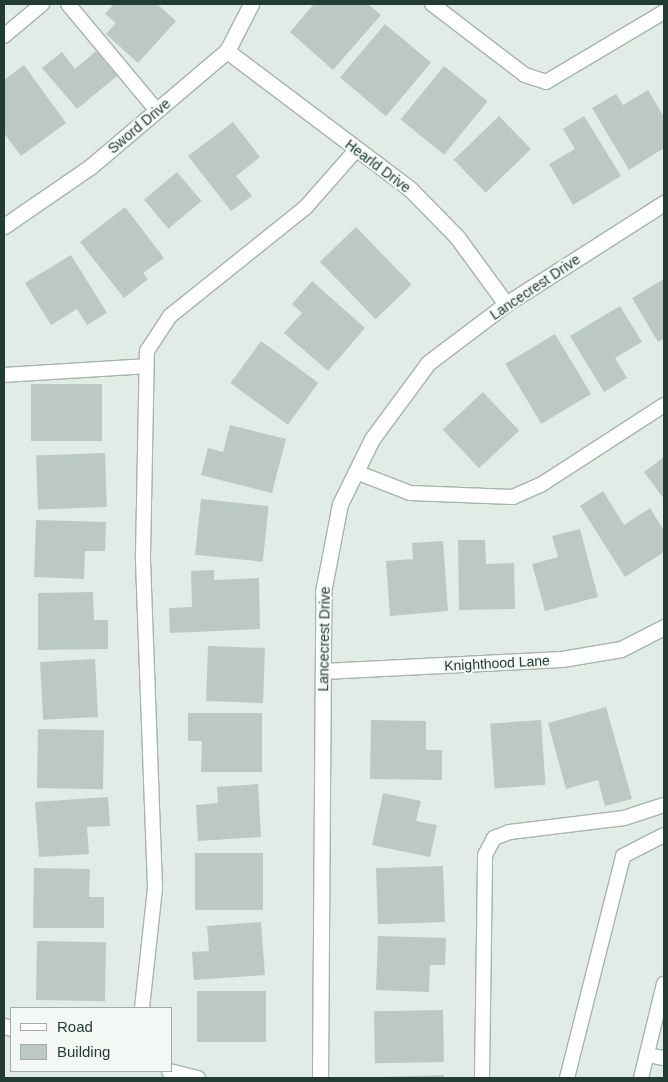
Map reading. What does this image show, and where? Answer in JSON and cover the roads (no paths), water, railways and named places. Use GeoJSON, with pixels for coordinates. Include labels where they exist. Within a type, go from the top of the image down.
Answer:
{"type":"FeatureCollection","features":[{"type":"Feature","properties":{"kind":"street","name":"Sword Drive"},"geometry":{"type":"LineString","coordinates":[[4,226],[90,167],[227,51],[251,4]]}},
{"type":"Feature","properties":{"kind":"street","name":"Hearld Drive"},"geometry":{"type":"LineString","coordinates":[[227,51],[410,189],[457,237],[506,304]]}},
{"type":"Feature","properties":{"kind":"street","name":"Lancecrest Drive"},"geometry":{"type":"LineString","coordinates":[[320,1078],[323,592],[340,504],[372,439],[428,363],[506,304],[664,203]]}},
{"type":"Feature","properties":{"kind":"street","name":"Knighthood Lane"},"geometry":{"type":"LineString","coordinates":[[323,671],[562,659],[621,649],[664,627]]}},
{"type":"Feature","properties":{"kind":"street"},"geometry":{"type":"LineString","coordinates":[[172,1072],[197,1078]]}},
{"type":"Feature","properties":{"kind":"lane"},"geometry":{"type":"LineString","coordinates":[[4,36],[42,4]]}},
{"type":"Feature","properties":{"kind":"lane"},"geometry":{"type":"LineString","coordinates":[[68,4],[157,111]]}},
{"type":"Feature","properties":{"kind":"lane"},"geometry":{"type":"LineString","coordinates":[[432,4],[525,75],[546,82],[664,12]]}},
{"type":"Feature","properties":{"kind":"lane"},"geometry":{"type":"LineString","coordinates":[[142,1007],[155,888],[143,555],[147,351],[170,316],[305,208],[357,149]]}},
{"type":"Feature","properties":{"kind":"lane"},"geometry":{"type":"LineString","coordinates":[[4,375],[146,366]]}},
{"type":"Feature","properties":{"kind":"lane"},"geometry":{"type":"LineString","coordinates":[[356,472],[410,493],[513,497],[542,484],[664,405]]}},
{"type":"Feature","properties":{"kind":"lane"},"geometry":{"type":"LineString","coordinates":[[482,1078],[485,855],[494,838],[510,832],[624,818],[664,805]]}},
{"type":"Feature","properties":{"kind":"lane"},"geometry":{"type":"LineString","coordinates":[[567,1078],[623,856],[664,836]]}},
{"type":"Feature","properties":{"kind":"lane"},"geometry":{"type":"LineString","coordinates":[[641,1078],[664,984]]}},
{"type":"Feature","properties":{"kind":"lane"},"geometry":{"type":"LineString","coordinates":[[648,1055],[664,1058]]}}]}
